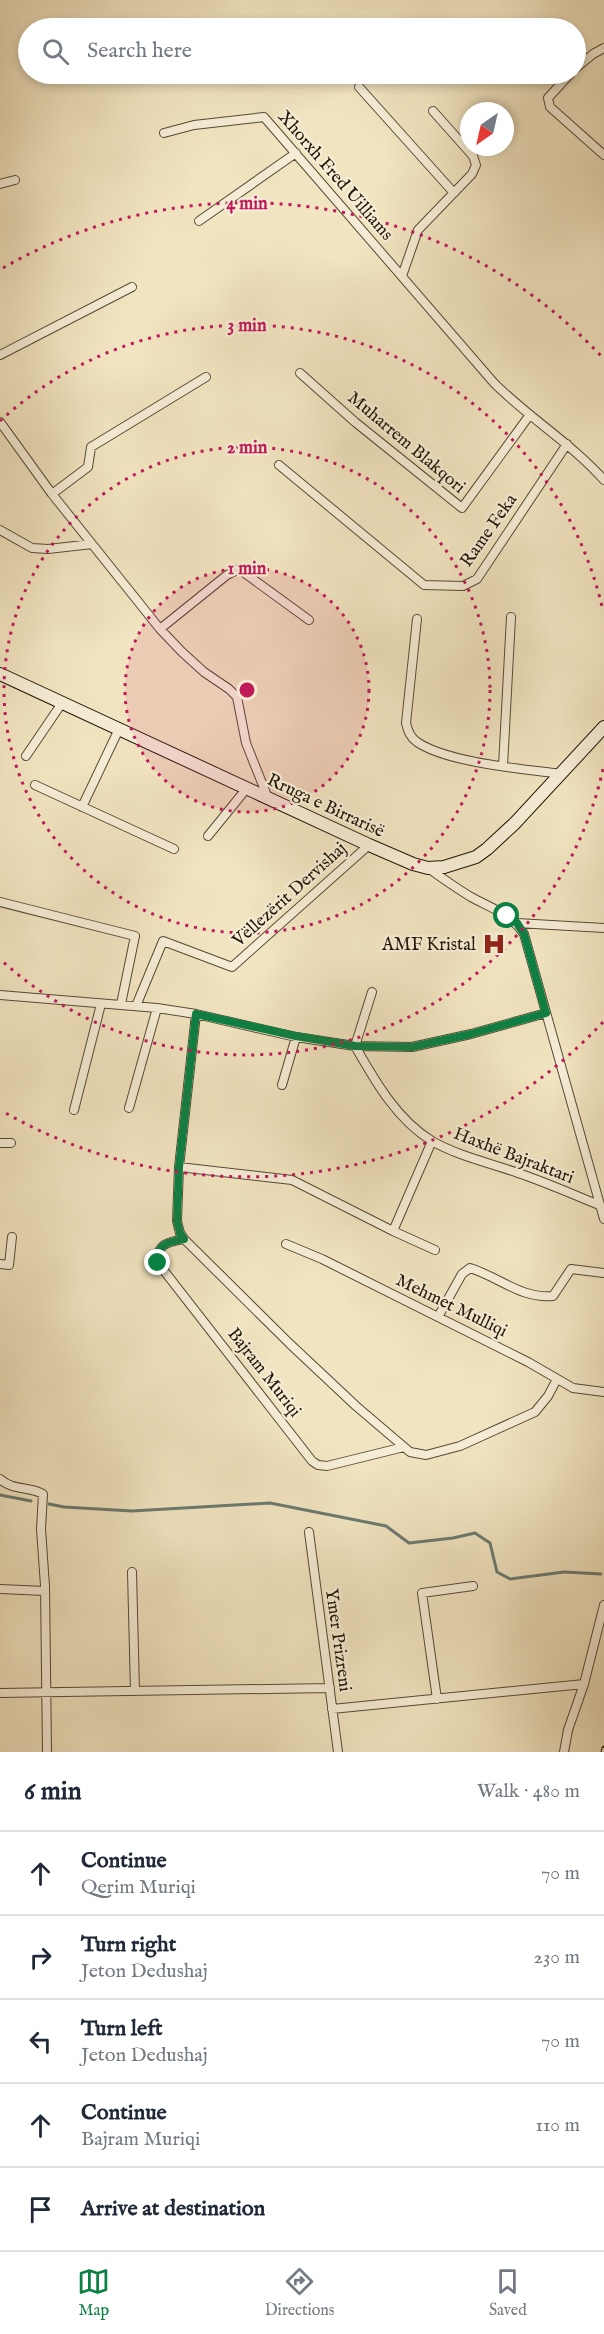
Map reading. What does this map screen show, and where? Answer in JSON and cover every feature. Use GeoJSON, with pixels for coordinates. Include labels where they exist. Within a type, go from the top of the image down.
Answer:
{"type":"FeatureCollection","features":[{"type":"Feature","properties":{"kind":"street"},"geometry":{"type":"LineString","coordinates":[[586,60],[604,48]]}},
{"type":"Feature","properties":{"kind":"street"},"geometry":{"type":"LineString","coordinates":[[561,84],[548,98],[550,106],[604,155]]}},
{"type":"Feature","properties":{"kind":"street"},"geometry":{"type":"LineString","coordinates":[[359,87],[454,193]]}},
{"type":"Feature","properties":{"kind":"street","name":"Xhorxh Fred Uilliams"},"geometry":{"type":"LineString","coordinates":[[402,276],[418,230],[472,174],[476,165],[473,156],[433,111]]}},
{"type":"Feature","properties":{"kind":"street","name":"Xhorxh Fred Uilliams"},"geometry":{"type":"LineString","coordinates":[[164,133],[194,125],[264,117],[494,383],[529,416],[567,444],[604,480]]}},
{"type":"Feature","properties":{"kind":"street"},"geometry":{"type":"LineString","coordinates":[[200,221],[296,153]]}},
{"type":"Feature","properties":{"kind":"street"},"geometry":{"type":"LineString","coordinates":[[0,184],[15,180]]}},
{"type":"Feature","properties":{"kind":"street"},"geometry":{"type":"LineString","coordinates":[[0,355],[132,287]]}},
{"type":"Feature","properties":{"kind":"street","name":"Muharrem Blakqori"},"geometry":{"type":"LineString","coordinates":[[300,373],[355,422],[462,508],[529,416]]}},
{"type":"Feature","properties":{"kind":"street"},"geometry":{"type":"LineString","coordinates":[[52,494],[88,467],[91,447],[206,377]]}},
{"type":"Feature","properties":{"kind":"street"},"geometry":{"type":"LineString","coordinates":[[0,422],[52,494],[160,629],[204,672],[229,688],[237,697],[246,743],[268,798]]}},
{"type":"Feature","properties":{"kind":"street","name":"Rame Feka"},"geometry":{"type":"LineString","coordinates":[[279,465],[424,585],[463,586],[477,579],[567,444]]}},
{"type":"Feature","properties":{"kind":"street"},"geometry":{"type":"LineString","coordinates":[[0,530],[33,548],[48,549],[92,544]]}},
{"type":"Feature","properties":{"kind":"street"},"geometry":{"type":"LineString","coordinates":[[160,629],[239,569],[309,620]]}},
{"type":"Feature","properties":{"kind":"street"},"geometry":{"type":"LineString","coordinates":[[503,766],[511,617]]}},
{"type":"Feature","properties":{"kind":"street"},"geometry":{"type":"LineString","coordinates":[[417,619],[406,723],[408,733],[417,742],[466,759],[561,774]]}},
{"type":"Feature","properties":{"kind":"street","name":"Rruga e Birrarisë"},"geometry":{"type":"LineString","coordinates":[[0,674],[369,845],[428,868],[460,863],[487,849],[603,731]]}},
{"type":"Feature","properties":{"kind":"street"},"geometry":{"type":"LineString","coordinates":[[26,756],[62,703]]}},
{"type":"Feature","properties":{"kind":"street"},"geometry":{"type":"LineString","coordinates":[[82,807],[119,729]]}},
{"type":"Feature","properties":{"kind":"street"},"geometry":{"type":"LineString","coordinates":[[35,785],[174,849]]}},
{"type":"Feature","properties":{"kind":"street"},"geometry":{"type":"LineString","coordinates":[[208,836],[247,788]]}},
{"type":"Feature","properties":{"kind":"street","name":"Vëllezërit Dervishaj"},"geometry":{"type":"LineString","coordinates":[[136,1006],[163,941],[232,966],[369,845]]}},
{"type":"Feature","properties":{"kind":"street"},"geometry":{"type":"LineString","coordinates":[[428,868],[471,897],[517,923],[604,928]]}},
{"type":"Feature","properties":{"kind":"street"},"geometry":{"type":"LineString","coordinates":[[0,902],[135,936],[121,1004]]}},
{"type":"Feature","properties":{"kind":"street"},"geometry":{"type":"LineString","coordinates":[[517,923],[527,944],[604,1219]]}},
{"type":"Feature","properties":{"kind":"street"},"geometry":{"type":"LineString","coordinates":[[355,1046],[372,992]]}},
{"type":"Feature","properties":{"kind":"street"},"geometry":{"type":"LineString","coordinates":[[0,995],[157,1008],[355,1046],[412,1047],[471,1034],[546,1013]]}},
{"type":"Feature","properties":{"kind":"street"},"geometry":{"type":"LineString","coordinates":[[74,1110],[101,1004]]}},
{"type":"Feature","properties":{"kind":"street"},"geometry":{"type":"LineString","coordinates":[[129,1108],[157,1008]]}},
{"type":"Feature","properties":{"kind":"street"},"geometry":{"type":"LineString","coordinates":[[184,1239],[177,1221],[179,1167],[196,1014]]}},
{"type":"Feature","properties":{"kind":"street"},"geometry":{"type":"LineString","coordinates":[[282,1085],[296,1036]]}},
{"type":"Feature","properties":{"kind":"street","name":"Haxhë Bajraktari"},"geometry":{"type":"LineString","coordinates":[[355,1046],[391,1103],[432,1141],[472,1158],[552,1185],[599,1205]]}},
{"type":"Feature","properties":{"kind":"street"},"geometry":{"type":"LineString","coordinates":[[393,1231],[432,1141]]}},
{"type":"Feature","properties":{"kind":"street"},"geometry":{"type":"LineString","coordinates":[[0,1143],[11,1143]]}},
{"type":"Feature","properties":{"kind":"street"},"geometry":{"type":"LineString","coordinates":[[179,1167],[292,1180],[435,1250]]}},
{"type":"Feature","properties":{"kind":"street"},"geometry":{"type":"LineString","coordinates":[[0,1264],[9,1265],[12,1237]]}},
{"type":"Feature","properties":{"kind":"street","name":"Bajram Muriqi"},"geometry":{"type":"LineString","coordinates":[[404,1446],[327,1466],[318,1465],[312,1461],[158,1263],[157,1254],[161,1245],[184,1239],[356,1406],[404,1446],[410,1452],[426,1455],[460,1446],[535,1412],[548,1396],[557,1379]]}},
{"type":"Feature","properties":{"kind":"street","name":"Mehmet Mulliqi"},"geometry":{"type":"LineString","coordinates":[[286,1244],[528,1362],[573,1388],[604,1392]]}},
{"type":"Feature","properties":{"kind":"street"},"geometry":{"type":"LineString","coordinates":[[438,1317],[462,1274],[470,1268],[512,1288],[545,1297],[553,1296],[559,1290],[571,1269],[604,1273]]}},
{"type":"Feature","properties":{"kind":"street"},"geometry":{"type":"LineString","coordinates":[[0,1479],[6,1485],[36,1489],[43,1494],[41,1529],[45,1591],[47,1752]]}},
{"type":"Feature","properties":{"kind":"street","name":"Ymer Prizreni"},"geometry":{"type":"LineString","coordinates":[[309,1532],[338,1752]]}},
{"type":"Feature","properties":{"kind":"street"},"geometry":{"type":"LineString","coordinates":[[132,1572],[135,1691]]}},
{"type":"Feature","properties":{"kind":"street"},"geometry":{"type":"LineString","coordinates":[[437,1699],[422,1593],[474,1586]]}},
{"type":"Feature","properties":{"kind":"street"},"geometry":{"type":"LineString","coordinates":[[0,1589],[45,1591]]}},
{"type":"Feature","properties":{"kind":"street"},"geometry":{"type":"LineString","coordinates":[[564,1752],[568,1730],[584,1684],[604,1605]]}},
{"type":"Feature","properties":{"kind":"street"},"geometry":{"type":"LineString","coordinates":[[332,1709],[584,1684]]}},
{"type":"Feature","properties":{"kind":"street"},"geometry":{"type":"LineString","coordinates":[[0,1693],[330,1688]]}},
{"type":"Feature","properties":{"kind":"waterway"},"geometry":{"type":"LineString","coordinates":[[0,1495],[31,1501]]}},
{"type":"Feature","properties":{"kind":"waterway"},"geometry":{"type":"LineString","coordinates":[[49,1504],[132,1511],[270,1503],[386,1526],[409,1543],[475,1533],[490,1543],[497,1572],[510,1579],[564,1572],[601,1574]]}},
{"type":"Feature","properties":{"kind":"railway"},"geometry":{"type":"LineString","coordinates":[[603,1752],[604,1748]]}},
{"type":"Feature","properties":{"kind":"place","name":"AMF Kristal"},"geometry":{"type":"Point","coordinates":[494,944]}},
{"type":"Feature","properties":{"kind":"route"},"geometry":{"type":"LineString","coordinates":[[158,1263],[157,1254],[161,1245],[184,1239],[177,1221],[179,1167],[196,1014],[296,1036],[355,1046],[412,1047],[471,1034],[546,1013],[524,934],[517,923],[507,916]]}}]}
